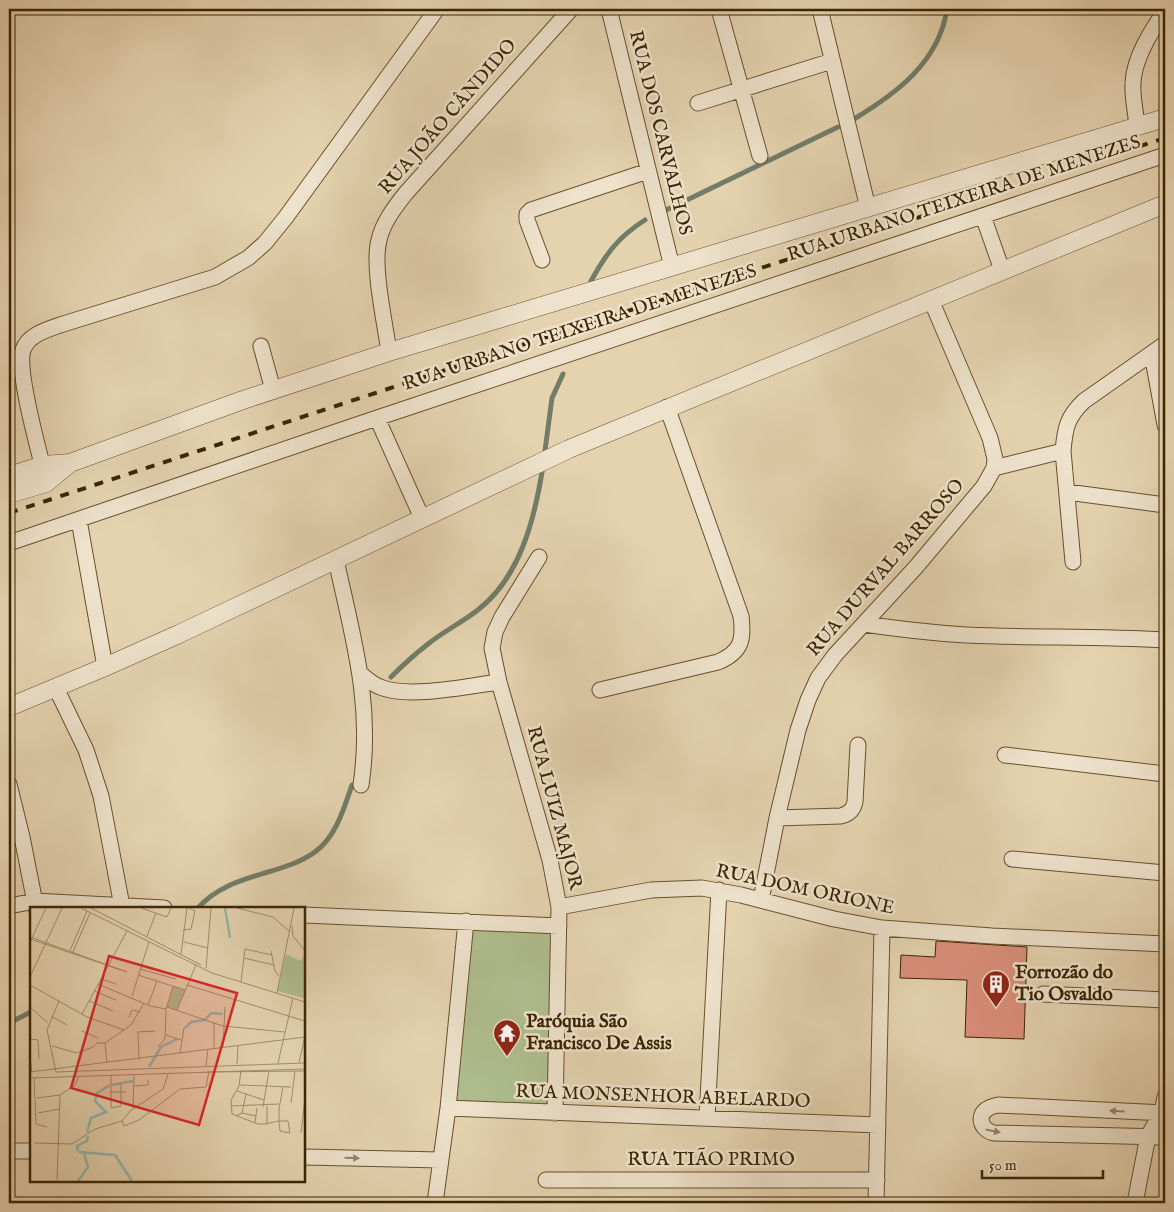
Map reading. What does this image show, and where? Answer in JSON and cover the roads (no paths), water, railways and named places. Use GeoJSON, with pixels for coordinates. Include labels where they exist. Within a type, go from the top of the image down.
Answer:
{"type":"FeatureCollection","features":[{"type":"Feature","properties":{"kind":"street"},"geometry":{"type":"LineString","coordinates":[[44,474],[22,374],[23,350],[30,339],[60,325],[215,277],[248,258],[286,217],[437,9]]}},
{"type":"Feature","properties":{"kind":"street","name":"RUA JOÃO CÂNDIDO"},"geometry":{"type":"LineString","coordinates":[[389,352],[377,267],[378,240],[389,216],[406,193],[571,9]]}},
{"type":"Feature","properties":{"kind":"street","name":"RUA DOS CARVALHOS"},"geometry":{"type":"LineString","coordinates":[[609,9],[672,267]]}},
{"type":"Feature","properties":{"kind":"street"},"geometry":{"type":"LineString","coordinates":[[718,9],[760,156]]}},
{"type":"Feature","properties":{"kind":"street"},"geometry":{"type":"LineString","coordinates":[[820,9],[868,208]]}},
{"type":"Feature","properties":{"kind":"street"},"geometry":{"type":"LineString","coordinates":[[1137,127],[1133,84],[1136,69],[1151,33],[1165,11]]}},
{"type":"Feature","properties":{"kind":"street"},"geometry":{"type":"LineString","coordinates":[[698,102],[832,61]]}},
{"type":"Feature","properties":{"kind":"street","name":"RUA URBANO TEIXEIRA DE MENEZES"},"geometry":{"type":"LineString","coordinates":[[9,494],[44,474],[70,463],[273,390],[389,352],[1165,118]]}},
{"type":"Feature","properties":{"kind":"street","name":"RUA URBANO TEIXEIRA DE MENEZES"},"geometry":{"type":"LineString","coordinates":[[9,543],[1165,155]]}},
{"type":"Feature","properties":{"kind":"street"},"geometry":{"type":"LineString","coordinates":[[542,260],[527,220],[527,214],[530,210],[648,171]]}},
{"type":"Feature","properties":{"kind":"street"},"geometry":{"type":"LineString","coordinates":[[9,707],[105,667],[336,560],[554,455],[1165,204]]}},
{"type":"Feature","properties":{"kind":"street"},"geometry":{"type":"LineString","coordinates":[[983,216],[1002,270]]}},
{"type":"Feature","properties":{"kind":"street"},"geometry":{"type":"LineString","coordinates":[[930,300],[990,438],[995,459],[994,468],[1063,451]]}},
{"type":"Feature","properties":{"kind":"street"},"geometry":{"type":"LineString","coordinates":[[1073,562],[1063,451],[1066,425],[1073,412],[1084,401],[1165,344]]}},
{"type":"Feature","properties":{"kind":"street"},"geometry":{"type":"LineString","coordinates":[[261,346],[273,390]]}},
{"type":"Feature","properties":{"kind":"street"},"geometry":{"type":"LineString","coordinates":[[1152,354],[1165,424]]}},
{"type":"Feature","properties":{"kind":"street"},"geometry":{"type":"LineString","coordinates":[[600,690],[718,662],[728,658],[741,643],[743,631],[741,616],[667,407]]}},
{"type":"Feature","properties":{"kind":"street"},"geometry":{"type":"LineString","coordinates":[[377,418],[422,518]]}},
{"type":"Feature","properties":{"kind":"street","name":"RUA DURVAL BARROSO"},"geometry":{"type":"LineString","coordinates":[[761,900],[777,818],[798,730],[818,678],[835,655],[916,567],[987,482],[994,468]]}},
{"type":"Feature","properties":{"kind":"street","name":"RUA URBANO TEIXEIRA DE MENEZES"},"geometry":{"type":"LineString","coordinates":[[9,476],[44,474]]}},
{"type":"Feature","properties":{"kind":"street"},"geometry":{"type":"LineString","coordinates":[[1067,492],[1165,505]]}},
{"type":"Feature","properties":{"kind":"street"},"geometry":{"type":"LineString","coordinates":[[79,520],[105,667]]}},
{"type":"Feature","properties":{"kind":"street","name":"RUA LUIZ MAJOR"},"geometry":{"type":"LineString","coordinates":[[539,557],[495,632],[492,648],[498,682],[550,860],[558,907],[555,1113]]}},
{"type":"Feature","properties":{"kind":"street"},"geometry":{"type":"LineString","coordinates":[[336,560],[361,674],[365,717],[365,746],[361,785]]}},
{"type":"Feature","properties":{"kind":"street"},"geometry":{"type":"LineString","coordinates":[[864,624],[908,631],[968,635],[1100,636],[1165,640]]}},
{"type":"Feature","properties":{"kind":"street"},"geometry":{"type":"LineString","coordinates":[[361,674],[368,681],[381,688],[401,691],[433,690],[498,682]]}},
{"type":"Feature","properties":{"kind":"street"},"geometry":{"type":"LineString","coordinates":[[56,688],[86,750],[101,796],[122,906]]}},
{"type":"Feature","properties":{"kind":"street"},"geometry":{"type":"LineString","coordinates":[[777,818],[841,816],[849,814],[855,802],[858,745]]}},
{"type":"Feature","properties":{"kind":"street"},"geometry":{"type":"LineString","coordinates":[[1005,755],[1165,774]]}},
{"type":"Feature","properties":{"kind":"street"},"geometry":{"type":"LineString","coordinates":[[9,784],[24,845],[35,905]]}},
{"type":"Feature","properties":{"kind":"street"},"geometry":{"type":"LineString","coordinates":[[1012,859],[1165,873]]}},
{"type":"Feature","properties":{"kind":"street","name":"RUA DOM ORIONE"},"geometry":{"type":"LineString","coordinates":[[558,907],[651,890],[685,888],[719,890],[834,920],[882,928],[1002,937],[1165,944]]}},
{"type":"Feature","properties":{"kind":"street"},"geometry":{"type":"LineString","coordinates":[[707,1118],[719,890]]}},
{"type":"Feature","properties":{"kind":"street"},"geometry":{"type":"LineString","coordinates":[[9,906],[143,907]]}},
{"type":"Feature","properties":{"kind":"street"},"geometry":{"type":"LineString","coordinates":[[305,915],[559,926]]}},
{"type":"Feature","properties":{"kind":"street"},"geometry":{"type":"LineString","coordinates":[[435,1203],[448,1108],[466,921]]}},
{"type":"Feature","properties":{"kind":"street"},"geometry":{"type":"LineString","coordinates":[[876,1203],[882,928]]}},
{"type":"Feature","properties":{"kind":"street"},"geometry":{"type":"LineString","coordinates":[[1043,994],[1165,1000]]}},
{"type":"Feature","properties":{"kind":"street"},"geometry":{"type":"LineString","coordinates":[[1135,1203],[1148,1136],[1163,1113],[1165,1097]]}},
{"type":"Feature","properties":{"kind":"street"},"geometry":{"type":"LineString","coordinates":[[1163,1113],[998,1105],[989,1108],[983,1113],[982,1122],[983,1128],[994,1133],[1165,1137]]}},
{"type":"Feature","properties":{"kind":"street","name":"RUA MONSENHOR ABELARDO"},"geometry":{"type":"LineString","coordinates":[[448,1108],[878,1125]]}},
{"type":"Feature","properties":{"kind":"street"},"geometry":{"type":"LineString","coordinates":[[9,1151],[30,1151]]}},
{"type":"Feature","properties":{"kind":"street"},"geometry":{"type":"LineString","coordinates":[[305,1157],[441,1160]]}},
{"type":"Feature","properties":{"kind":"street","name":"RUA TIÃO PRIMO"},"geometry":{"type":"LineString","coordinates":[[546,1180],[877,1180]]}},
{"type":"Feature","properties":{"kind":"waterway"},"geometry":{"type":"LineString","coordinates":[[854,119],[886,98],[914,74],[935,45],[947,9]]}},
{"type":"Feature","properties":{"kind":"waterway"},"geometry":{"type":"LineString","coordinates":[[662,212],[838,127]]}},
{"type":"Feature","properties":{"kind":"waterway"},"geometry":{"type":"LineString","coordinates":[[591,281],[602,262],[620,240],[645,220]]}},
{"type":"Feature","properties":{"kind":"waterway"},"geometry":{"type":"LineString","coordinates":[[544,458],[552,398],[563,374]]}},
{"type":"Feature","properties":{"kind":"waterway"},"geometry":{"type":"LineString","coordinates":[[391,677],[428,644],[479,609],[506,580],[524,544],[536,505],[543,466]]}},
{"type":"Feature","properties":{"kind":"waterway"},"geometry":{"type":"LineString","coordinates":[[199,907],[224,888],[287,866],[315,852],[334,830],[352,785]]}},
{"type":"Feature","properties":{"kind":"waterway"},"geometry":{"type":"LineString","coordinates":[[9,1023],[30,1012]]}},
{"type":"Feature","properties":{"kind":"railway"},"geometry":{"type":"LineString","coordinates":[[9,513],[522,345],[1165,138]]}},
{"type":"Feature","properties":{"kind":"place","name":"Forrozão do Tio Osvaldo"},"geometry":{"type":"Point","coordinates":[996,1008]}},
{"type":"Feature","properties":{"kind":"place","name":"Paróquia São Francisco De Assis"},"geometry":{"type":"Point","coordinates":[507,1057]}}]}
